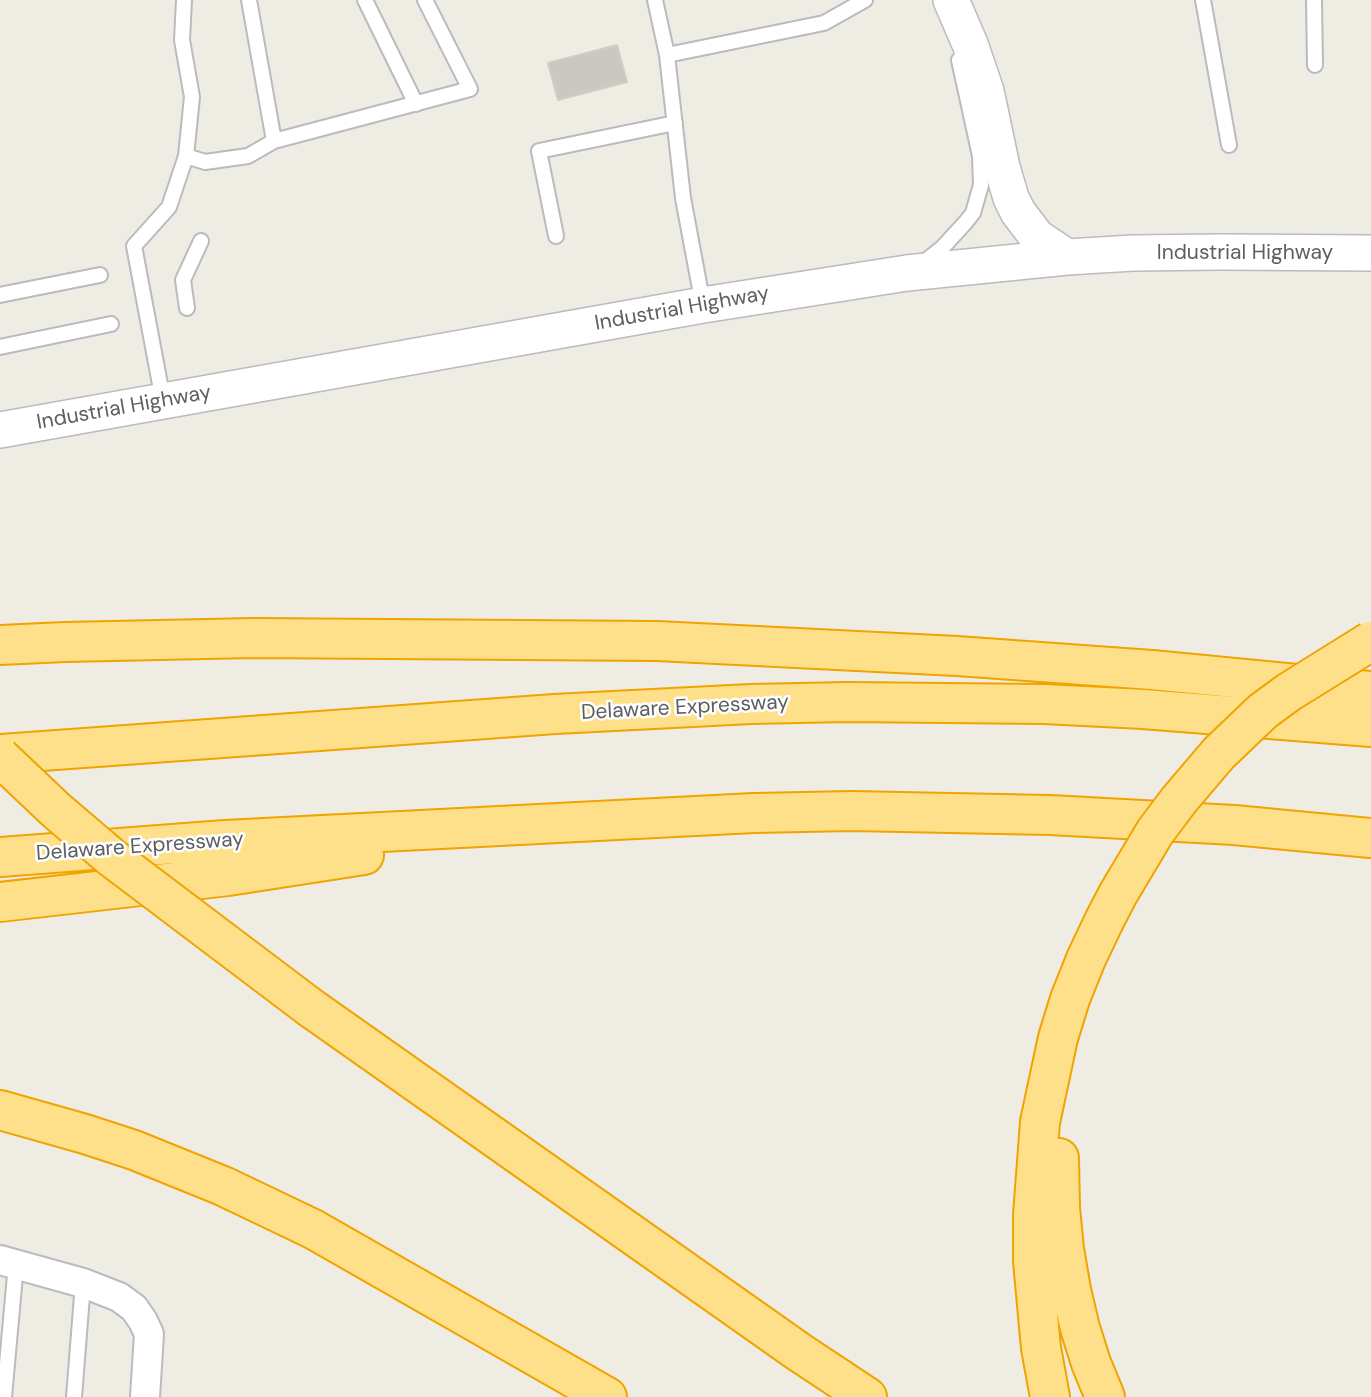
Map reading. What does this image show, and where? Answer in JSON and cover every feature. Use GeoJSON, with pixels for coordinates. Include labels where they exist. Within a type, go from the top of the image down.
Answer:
{"type":"FeatureCollection","features":[{"type":"Feature","properties":{"kind":"highway"},"geometry":{"type":"LineString","coordinates":[[0,645],[253,638],[657,641],[957,656],[1152,670],[1371,691]]}},
{"type":"Feature","properties":{"kind":"highway"},"geometry":{"type":"LineString","coordinates":[[1105,1397],[1091,1363],[1071,1290],[1060,1208],[1059,1166],[1060,1125],[1074,1042],[1101,963],[1111,924],[1134,866],[1155,832],[1219,753],[1255,718],[1289,692],[1371,641]]}},
{"type":"Feature","properties":{"kind":"highway"},"geometry":{"type":"LineString","coordinates":[[1050,1395],[1041,1348],[1033,1261],[1040,1122],[1062,1025],[1086,959],[1196,804],[1220,775],[1290,707],[1371,648]]}},
{"type":"Feature","properties":{"kind":"highway","name":"Delaware Expressway"},"geometry":{"type":"LineString","coordinates":[[0,755],[530,716],[751,704],[1044,704],[1371,727]]}},
{"type":"Feature","properties":{"kind":"highway"},"geometry":{"type":"LineString","coordinates":[[0,755],[57,811],[111,857],[311,1008],[799,1352],[867,1397]]}},
{"type":"Feature","properties":{"kind":"highway","name":"Delaware Expressway"},"geometry":{"type":"LineString","coordinates":[[0,857],[225,840],[754,813],[852,811],[1050,815],[1234,825],[1371,838]]}},
{"type":"Feature","properties":{"kind":"highway"},"geometry":{"type":"LineString","coordinates":[[0,901],[228,876],[584,822]]}},
{"type":"Feature","properties":{"kind":"highway"},"geometry":{"type":"LineString","coordinates":[[0,1110],[85,1133],[134,1150],[179,1167],[267,1207],[313,1229],[607,1397]]}},
{"type":"Feature","properties":{"kind":"highway"},"geometry":{"type":"LineString","coordinates":[[357,1254],[567,1397]]}},
{"type":"Feature","properties":{"kind":"street"},"geometry":{"type":"LineString","coordinates":[[949,0],[970,44],[986,91],[1011,198],[1037,237],[1067,257]]}},
{"type":"Feature","properties":{"kind":"street","name":"Industrial Highway"},"geometry":{"type":"LineString","coordinates":[[0,430],[703,305],[907,273],[1133,253],[1371,253]]}},
{"type":"Feature","properties":{"kind":"street"},"geometry":{"type":"LineString","coordinates":[[8,1262],[83,1283],[119,1297],[134,1308],[149,1334],[145,1397]]}},
{"type":"Feature","properties":{"kind":"lane"},"geometry":{"type":"LineString","coordinates":[[163,400],[134,246],[169,207],[187,156],[192,97],[181,40],[184,0]]}},
{"type":"Feature","properties":{"kind":"lane"},"geometry":{"type":"LineString","coordinates":[[249,0],[274,141]]}},
{"type":"Feature","properties":{"kind":"lane"},"geometry":{"type":"LineString","coordinates":[[365,0],[416,104]]}},
{"type":"Feature","properties":{"kind":"lane"},"geometry":{"type":"LineString","coordinates":[[187,156],[205,162],[248,156],[274,141],[470,89],[425,0]]}},
{"type":"Feature","properties":{"kind":"lane"},"geometry":{"type":"LineString","coordinates":[[655,0],[667,55],[683,198],[703,305]]}},
{"type":"Feature","properties":{"kind":"lane"},"geometry":{"type":"LineString","coordinates":[[667,55],[824,23],[865,0]]}},
{"type":"Feature","properties":{"kind":"lane"},"geometry":{"type":"LineString","coordinates":[[907,273],[942,248],[961,229],[973,213],[981,185],[980,156],[949,0]]}},
{"type":"Feature","properties":{"kind":"lane"},"geometry":{"type":"LineString","coordinates":[[1203,0],[1229,145]]}},
{"type":"Feature","properties":{"kind":"lane"},"geometry":{"type":"LineString","coordinates":[[1314,0],[1315,65]]}},
{"type":"Feature","properties":{"kind":"lane"},"geometry":{"type":"LineString","coordinates":[[556,236],[539,151],[675,123]]}},
{"type":"Feature","properties":{"kind":"lane"},"geometry":{"type":"LineString","coordinates":[[187,308],[183,280],[201,241]]}},
{"type":"Feature","properties":{"kind":"lane"},"geometry":{"type":"LineString","coordinates":[[0,295],[100,275]]}},
{"type":"Feature","properties":{"kind":"lane"},"geometry":{"type":"LineString","coordinates":[[0,347],[111,324]]}},
{"type":"Feature","properties":{"kind":"lane"},"geometry":{"type":"LineString","coordinates":[[4,1397],[8,1262]]}},
{"type":"Feature","properties":{"kind":"lane"},"geometry":{"type":"LineString","coordinates":[[74,1397],[83,1283]]}},
{"type":"Feature","properties":{"kind":"building"},"geometry":{"type":"Polygon","coordinates":[[[617,45],[627,82],[558,100],[548,63],[617,45]]]}}]}
